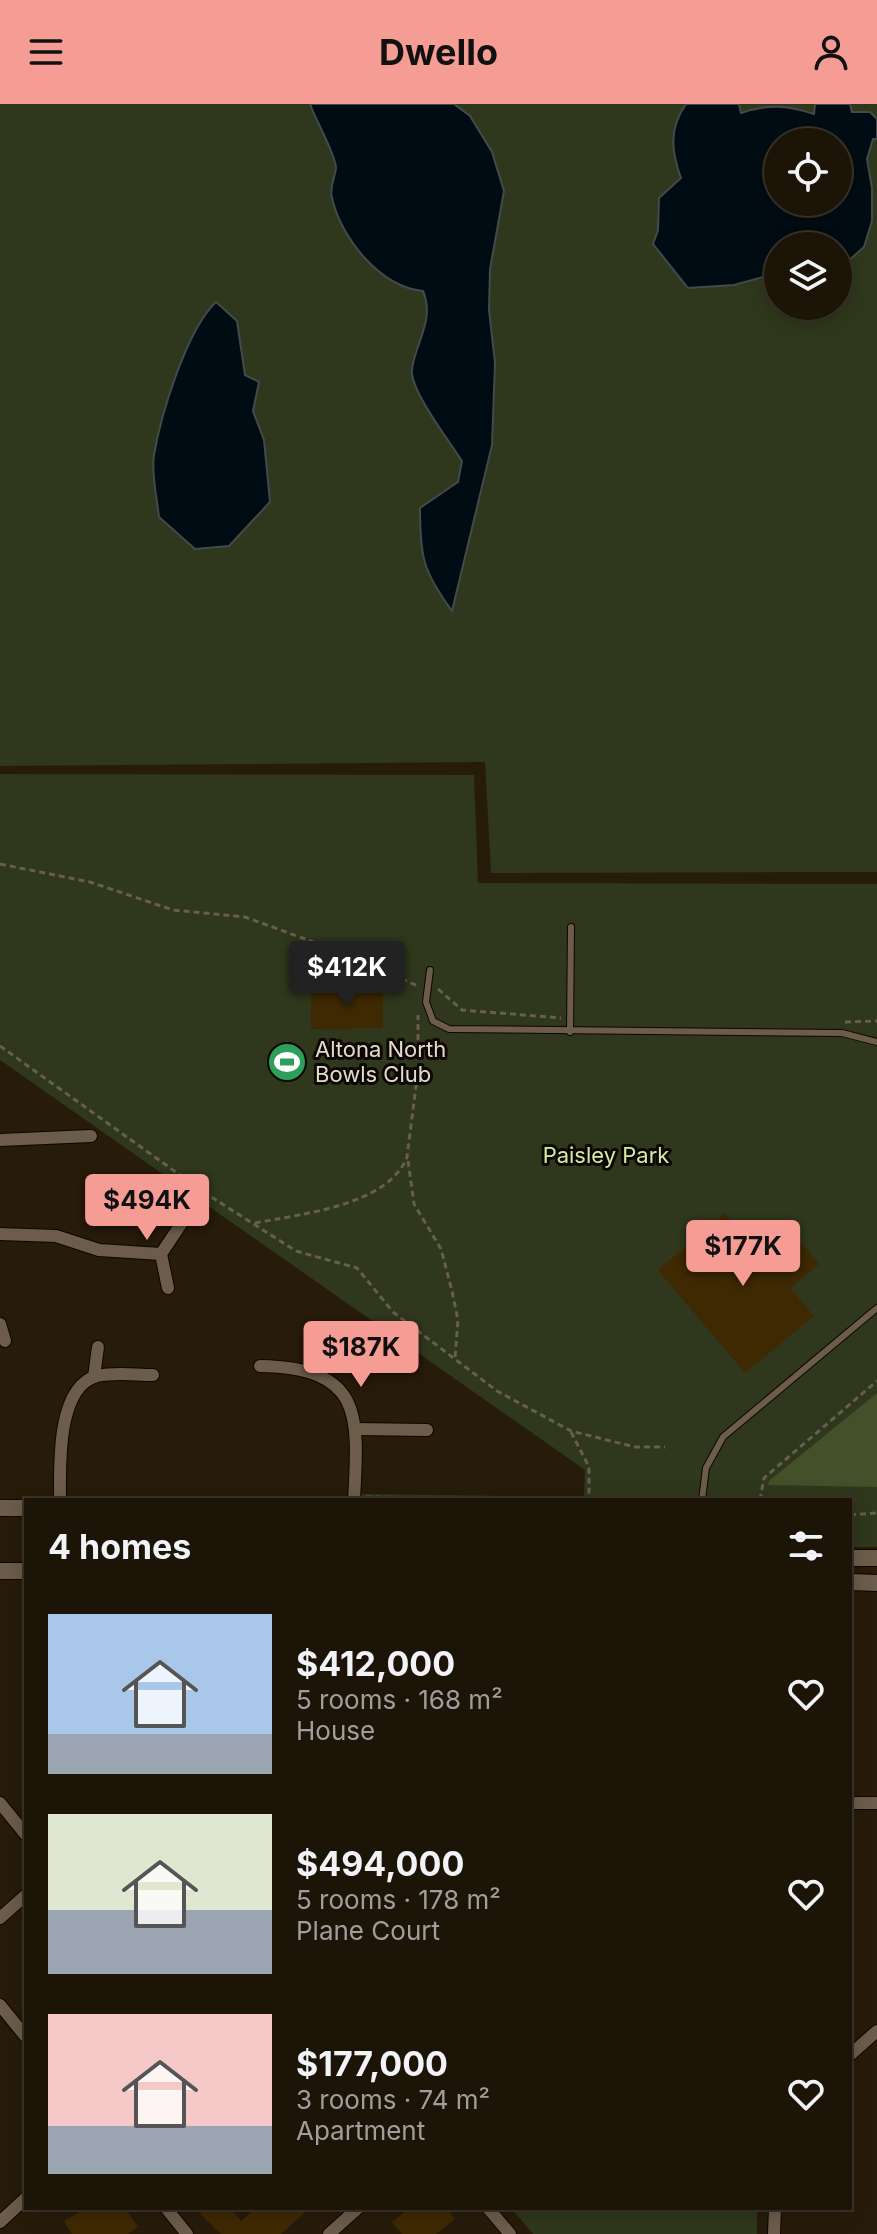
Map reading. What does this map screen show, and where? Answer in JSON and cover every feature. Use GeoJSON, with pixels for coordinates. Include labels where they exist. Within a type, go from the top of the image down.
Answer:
{"type":"FeatureCollection","features":[{"type":"Feature","properties":{"kind":"street"},"geometry":{"type":"LineString","coordinates":[[0,1140],[91,1136]]}},
{"type":"Feature","properties":{"kind":"street"},"geometry":{"type":"LineString","coordinates":[[168,1288],[161,1254],[191,1209]]}},
{"type":"Feature","properties":{"kind":"street"},"geometry":{"type":"LineString","coordinates":[[0,1234],[56,1236],[99,1250],[161,1254]]}},
{"type":"Feature","properties":{"kind":"street"},"geometry":{"type":"LineString","coordinates":[[0,1324],[5,1341]]}},
{"type":"Feature","properties":{"kind":"street"},"geometry":{"type":"LineString","coordinates":[[94,1377],[98,1347]]}},
{"type":"Feature","properties":{"kind":"street"},"geometry":{"type":"LineString","coordinates":[[260,1366],[299,1366],[319,1373],[347,1400],[356,1429],[354,1498]]}},
{"type":"Feature","properties":{"kind":"street"},"geometry":{"type":"LineString","coordinates":[[60,1498],[62,1427],[78,1390],[94,1377],[153,1375]]}},
{"type":"Feature","properties":{"kind":"street"},"geometry":{"type":"LineString","coordinates":[[356,1429],[427,1430]]}},
{"type":"Feature","properties":{"kind":"street"},"geometry":{"type":"LineString","coordinates":[[0,1508],[24,1508]]}},
{"type":"Feature","properties":{"kind":"street"},"geometry":{"type":"LineString","coordinates":[[852,1558],[877,1558]]}},
{"type":"Feature","properties":{"kind":"street"},"geometry":{"type":"LineString","coordinates":[[0,1571],[24,1571]]}},
{"type":"Feature","properties":{"kind":"street"},"geometry":{"type":"LineString","coordinates":[[852,1582],[877,1583]]}},
{"type":"Feature","properties":{"kind":"street"},"geometry":{"type":"LineString","coordinates":[[0,1803],[24,1833]]}},
{"type":"Feature","properties":{"kind":"street"},"geometry":{"type":"LineString","coordinates":[[852,1803],[877,1803]]}},
{"type":"Feature","properties":{"kind":"street"},"geometry":{"type":"LineString","coordinates":[[0,1918],[24,1897]]}},
{"type":"Feature","properties":{"kind":"street"},"geometry":{"type":"LineString","coordinates":[[0,2005],[24,2035]]}},
{"type":"Feature","properties":{"kind":"street"},"geometry":{"type":"LineString","coordinates":[[852,2053],[877,2031]]}},
{"type":"Feature","properties":{"kind":"street"},"geometry":{"type":"LineString","coordinates":[[0,2222],[24,2200]]}},
{"type":"Feature","properties":{"kind":"street"},"geometry":{"type":"LineString","coordinates":[[168,2210],[187,2234]]}},
{"type":"Feature","properties":{"kind":"street"},"geometry":{"type":"LineString","coordinates":[[329,2234],[356,2210]]}},
{"type":"Feature","properties":{"kind":"street"},"geometry":{"type":"LineString","coordinates":[[490,2210],[510,2234]]}},
{"type":"Feature","properties":{"kind":"street"},"geometry":{"type":"LineString","coordinates":[[774,2234],[775,2210]]}},
{"type":"Feature","properties":{"kind":"lane"},"geometry":{"type":"LineString","coordinates":[[570,1032],[571,927]]}},
{"type":"Feature","properties":{"kind":"lane"},"geometry":{"type":"LineString","coordinates":[[430,970],[426,1002],[433,1021],[449,1029],[842,1033],[877,1042]]}},
{"type":"Feature","properties":{"kind":"lane"},"geometry":{"type":"LineString","coordinates":[[702,1498],[706,1468],[723,1437],[877,1308]]}},
{"type":"Feature","properties":{"kind":"path"},"geometry":{"type":"LineString","coordinates":[[415,985],[416,999]]}},
{"type":"Feature","properties":{"kind":"path"},"geometry":{"type":"LineString","coordinates":[[255,1223],[313,1212],[370,1195],[402,1170],[407,1157],[418,1070],[417,1012]]}},
{"type":"Feature","properties":{"kind":"path"},"geometry":{"type":"LineString","coordinates":[[0,1046],[205,1193],[296,1251],[357,1268],[393,1312],[497,1391],[571,1431],[635,1447],[665,1447]]}},
{"type":"Feature","properties":{"kind":"path"},"geometry":{"type":"LineString","coordinates":[[407,1157],[414,1204],[441,1249],[452,1291],[458,1320],[455,1358]]}},
{"type":"Feature","properties":{"kind":"path"},"geometry":{"type":"LineString","coordinates":[[760,1498],[764,1478],[877,1381]]}},
{"type":"Feature","properties":{"kind":"path"},"geometry":{"type":"LineString","coordinates":[[571,1431],[589,1467],[589,1498]]}},
{"type":"Feature","properties":{"kind":"path"},"geometry":{"type":"LineString","coordinates":[[852,1515],[877,1513]]}},
{"type":"Feature","properties":{"kind":"green space"},"geometry":{"type":"Polygon","coordinates":[[[0,104],[877,104],[877,872],[491,873],[485,762],[0,766],[0,104]]]}},
{"type":"Feature","properties":{"kind":"green space","name":"Paisley Park"},"geometry":{"type":"Polygon","coordinates":[[[0,774],[474,775],[478,883],[877,884],[877,1547],[852,1547],[852,1498],[362,1498],[361,1494],[584,1497],[585,1470],[0,1060],[0,774]]]}},
{"type":"Feature","properties":{"kind":"green space"},"geometry":{"type":"Polygon","coordinates":[[[877,1393],[877,1487],[768,1485],[769,1481],[877,1393]]]}},
{"type":"Feature","properties":{"kind":"green space"},"geometry":{"type":"Polygon","coordinates":[[[513,2210],[757,2210],[757,2234],[533,2234],[513,2210]]]}},
{"type":"Feature","properties":{"kind":"shaded area"},"geometry":{"type":"Polygon","coordinates":[[[310,104],[454,104],[470,116],[492,152],[504,191],[490,269],[489,310],[495,363],[492,445],[452,611],[429,574],[422,552],[420,508],[458,482],[462,461],[423,402],[413,378],[414,359],[426,321],[423,291],[392,280],[353,244],[331,194],[335,162],[310,104]]]}},
{"type":"Feature","properties":{"kind":"shaded area"},"geometry":{"type":"Polygon","coordinates":[[[686,104],[739,104],[741,113],[778,107],[814,114],[815,104],[850,104],[852,112],[870,112],[877,119],[877,139],[873,139],[867,159],[872,188],[872,221],[864,247],[852,258],[852,232],[764,232],[764,277],[734,285],[688,288],[653,244],[658,230],[659,198],[681,178],[673,140],[686,104]]]}},
{"type":"Feature","properties":{"kind":"shaded area"},"geometry":{"type":"Polygon","coordinates":[[[216,302],[237,321],[245,375],[259,382],[253,411],[264,440],[270,502],[229,546],[195,549],[159,517],[153,462],[157,438],[185,351],[216,302]]]}},
{"type":"Feature","properties":{"kind":"building"},"geometry":{"type":"Polygon","coordinates":[[[383,989],[383,1028],[311,1029],[311,990],[383,989]]]}},
{"type":"Feature","properties":{"kind":"building"},"geometry":{"type":"Polygon","coordinates":[[[725,1213],[754,1248],[784,1223],[819,1264],[790,1288],[814,1316],[745,1373],[658,1270],[725,1213]]]}},
{"type":"Feature","properties":{"kind":"building"},"geometry":{"type":"Polygon","coordinates":[[[83,2210],[126,2210],[138,2227],[128,2234],[72,2234],[64,2221],[83,2210]]]}},
{"type":"Feature","properties":{"kind":"building"},"geometry":{"type":"Polygon","coordinates":[[[205,2210],[232,2210],[241,2221],[254,2210],[308,2210],[281,2234],[221,2234],[200,2214],[205,2210]]]}},
{"type":"Feature","properties":{"kind":"building"},"geometry":{"type":"Polygon","coordinates":[[[407,2210],[448,2210],[455,2219],[436,2234],[402,2234],[392,2222],[407,2210]]]}},
{"type":"Feature","properties":{"kind":"place","name":"Altona North Bowls Club"},"geometry":{"type":"Point","coordinates":[287,1062]}}]}
